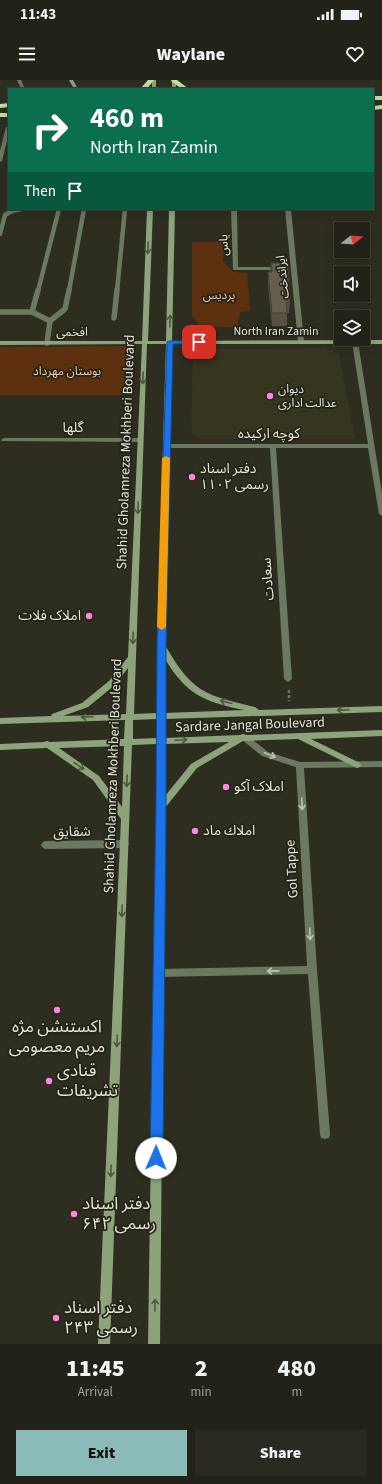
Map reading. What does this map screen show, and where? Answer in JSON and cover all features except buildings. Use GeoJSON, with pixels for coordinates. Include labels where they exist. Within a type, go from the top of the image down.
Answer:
{"type":"FeatureCollection","features":[{"type":"Feature","properties":{"kind":"highway"},"geometry":{"type":"LineString","coordinates":[[145,88],[151,80]]}},
{"type":"Feature","properties":{"kind":"highway"},"geometry":{"type":"LineString","coordinates":[[174,80],[185,88]]}},
{"type":"Feature","properties":{"kind":"main road","name":"Shahid Gholamreza Mokhberi Boulevard"},"geometry":{"type":"LineString","coordinates":[[104,1344],[150,210]]}},
{"type":"Feature","properties":{"kind":"main road"},"geometry":{"type":"LineString","coordinates":[[154,1344],[161,807],[161,646],[170,342],[172,210]]}},
{"type":"Feature","properties":{"kind":"main road","name":"North Iran Zamin"},"geometry":{"type":"LineString","coordinates":[[145,343],[334,342]]}},
{"type":"Feature","properties":{"kind":"main road","name":"North Iran Zamin"},"geometry":{"type":"LineString","coordinates":[[370,342],[382,342]]}},
{"type":"Feature","properties":{"kind":"main road","name":"افخمی"},"geometry":{"type":"LineString","coordinates":[[0,343],[145,343]]}},
{"type":"Feature","properties":{"kind":"main road"},"geometry":{"type":"LineString","coordinates":[[161,646],[173,667],[187,682],[206,697],[263,712]]}},
{"type":"Feature","properties":{"kind":"main road"},"geometry":{"type":"LineString","coordinates":[[49,719],[85,705],[112,683],[132,657]]}},
{"type":"Feature","properties":{"kind":"main road","name":"Sardare Jangal Boulevard"},"geometry":{"type":"LineString","coordinates":[[0,722],[130,716],[382,709]]}},
{"type":"Feature","properties":{"kind":"main road","name":"Sardare Jangal Boulevard"},"geometry":{"type":"LineString","coordinates":[[0,747],[382,732]]}},
{"type":"Feature","properties":{"kind":"main road"},"geometry":{"type":"LineString","coordinates":[[298,736],[357,765]]}},
{"type":"Feature","properties":{"kind":"main road"},"geometry":{"type":"LineString","coordinates":[[161,807],[194,766],[244,737]]}},
{"type":"Feature","properties":{"kind":"main road"},"geometry":{"type":"LineString","coordinates":[[47,744],[96,778],[126,818]]}},
{"type":"Feature","properties":{"kind":"street"},"geometry":{"type":"LineString","coordinates":[[19,80],[23,88]]}},
{"type":"Feature","properties":{"kind":"street"},"geometry":{"type":"LineString","coordinates":[[0,161],[8,128]]}},
{"type":"Feature","properties":{"kind":"street","name":"یاس"},"geometry":{"type":"LineString","coordinates":[[234,210],[235,269],[293,269]]}},
{"type":"Feature","properties":{"kind":"street","name":"ایراندخت"},"geometry":{"type":"LineString","coordinates":[[288,210],[301,342]]}},
{"type":"Feature","properties":{"kind":"street"},"geometry":{"type":"LineString","coordinates":[[356,346],[382,514]]}},
{"type":"Feature","properties":{"kind":"street","name":"گلها"},"geometry":{"type":"LineString","coordinates":[[4,440],[141,440]]}},
{"type":"Feature","properties":{"kind":"street","name":"کوچه ارکیده"},"geometry":{"type":"LineString","coordinates":[[166,446],[372,446]]}},
{"type":"Feature","properties":{"kind":"street","name":"سعادت"},"geometry":{"type":"LineString","coordinates":[[273,446],[288,679]]}},
{"type":"Feature","properties":{"kind":"street"},"geometry":{"type":"LineString","coordinates":[[244,737],[265,754],[300,766],[382,764]]}},
{"type":"Feature","properties":{"kind":"street","name":"Gol Tappe"},"geometry":{"type":"LineString","coordinates":[[300,766],[312,970],[325,1134]]}},
{"type":"Feature","properties":{"kind":"street","name":"شقایق"},"geometry":{"type":"LineString","coordinates":[[45,845],[124,844]]}},
{"type":"Feature","properties":{"kind":"street"},"geometry":{"type":"LineString","coordinates":[[159,973],[312,970]]}},
{"type":"Feature","properties":{"kind":"lane"},"geometry":{"type":"LineString","coordinates":[[0,234],[5,215],[12,210]]}},
{"type":"Feature","properties":{"kind":"lane"},"geometry":{"type":"LineString","coordinates":[[32,312],[59,210]]}},
{"type":"Feature","properties":{"kind":"lane"},"geometry":{"type":"LineString","coordinates":[[48,343],[50,321],[65,309],[84,210]]}},
{"type":"Feature","properties":{"kind":"lane"},"geometry":{"type":"LineString","coordinates":[[114,318],[125,210]]}},
{"type":"Feature","properties":{"kind":"lane"},"geometry":{"type":"LineString","coordinates":[[0,312],[32,312],[50,321]]}},
{"type":"Feature","properties":{"kind":"path"},"geometry":{"type":"LineString","coordinates":[[288,679],[290,711]]}},
{"type":"Feature","properties":{"kind":"shaded area","name":"دیوان عدالت اداری"},"geometry":{"type":"Polygon","coordinates":[[[325,348],[339,354],[355,439],[202,439],[191,433],[193,360],[213,349],[325,348]]]}},
{"type":"Feature","properties":{"kind":"green space","name":"پردیس"},"geometry":{"type":"Polygon","coordinates":[[[192,242],[224,242],[223,262],[233,272],[247,273],[250,311],[240,312],[237,327],[201,327],[192,316],[192,242]]]}},
{"type":"Feature","properties":{"kind":"green space","name":"بوستان مهرداد"},"geometry":{"type":"Polygon","coordinates":[[[126,346],[134,350],[132,395],[0,395],[0,347],[126,346]]]}},
{"type":"Feature","properties":{"kind":"slow traffic"},"geometry":{"type":"LineString","coordinates":[[162,627],[166,458]]}},
{"type":"Feature","properties":{"kind":"place","name":"دیوان عدالت اداری"},"geometry":{"type":"Point","coordinates":[270,396]}},
{"type":"Feature","properties":{"kind":"place","name":"دفتر اسناد رسمی ۱۱۰۲"},"geometry":{"type":"Point","coordinates":[192,477]}},
{"type":"Feature","properties":{"kind":"place","name":"املاک فلات"},"geometry":{"type":"Point","coordinates":[89,616]}},
{"type":"Feature","properties":{"kind":"place","name":"املاک آکو"},"geometry":{"type":"Point","coordinates":[226,787]}},
{"type":"Feature","properties":{"kind":"place","name":"املاك ماد"},"geometry":{"type":"Point","coordinates":[195,831]}},
{"type":"Feature","properties":{"kind":"place","name":"اکستنشن مژه مریم معصومی"},"geometry":{"type":"Point","coordinates":[57,1010]}},
{"type":"Feature","properties":{"kind":"place","name":"قنادی تشریفات"},"geometry":{"type":"Point","coordinates":[49,1081]}},
{"type":"Feature","properties":{"kind":"place","name":"دفتر اسناد رسمی ۶۴۲"},"geometry":{"type":"Point","coordinates":[74,1214]}},
{"type":"Feature","properties":{"kind":"place","name":"دفتر اسناد رسمی ۲۴۳"},"geometry":{"type":"Point","coordinates":[56,1318]}},
{"type":"Feature","properties":{"kind":"route"},"geometry":{"type":"LineString","coordinates":[[156,1158],[161,807],[161,646],[170,342],[199,342]]}}]}
